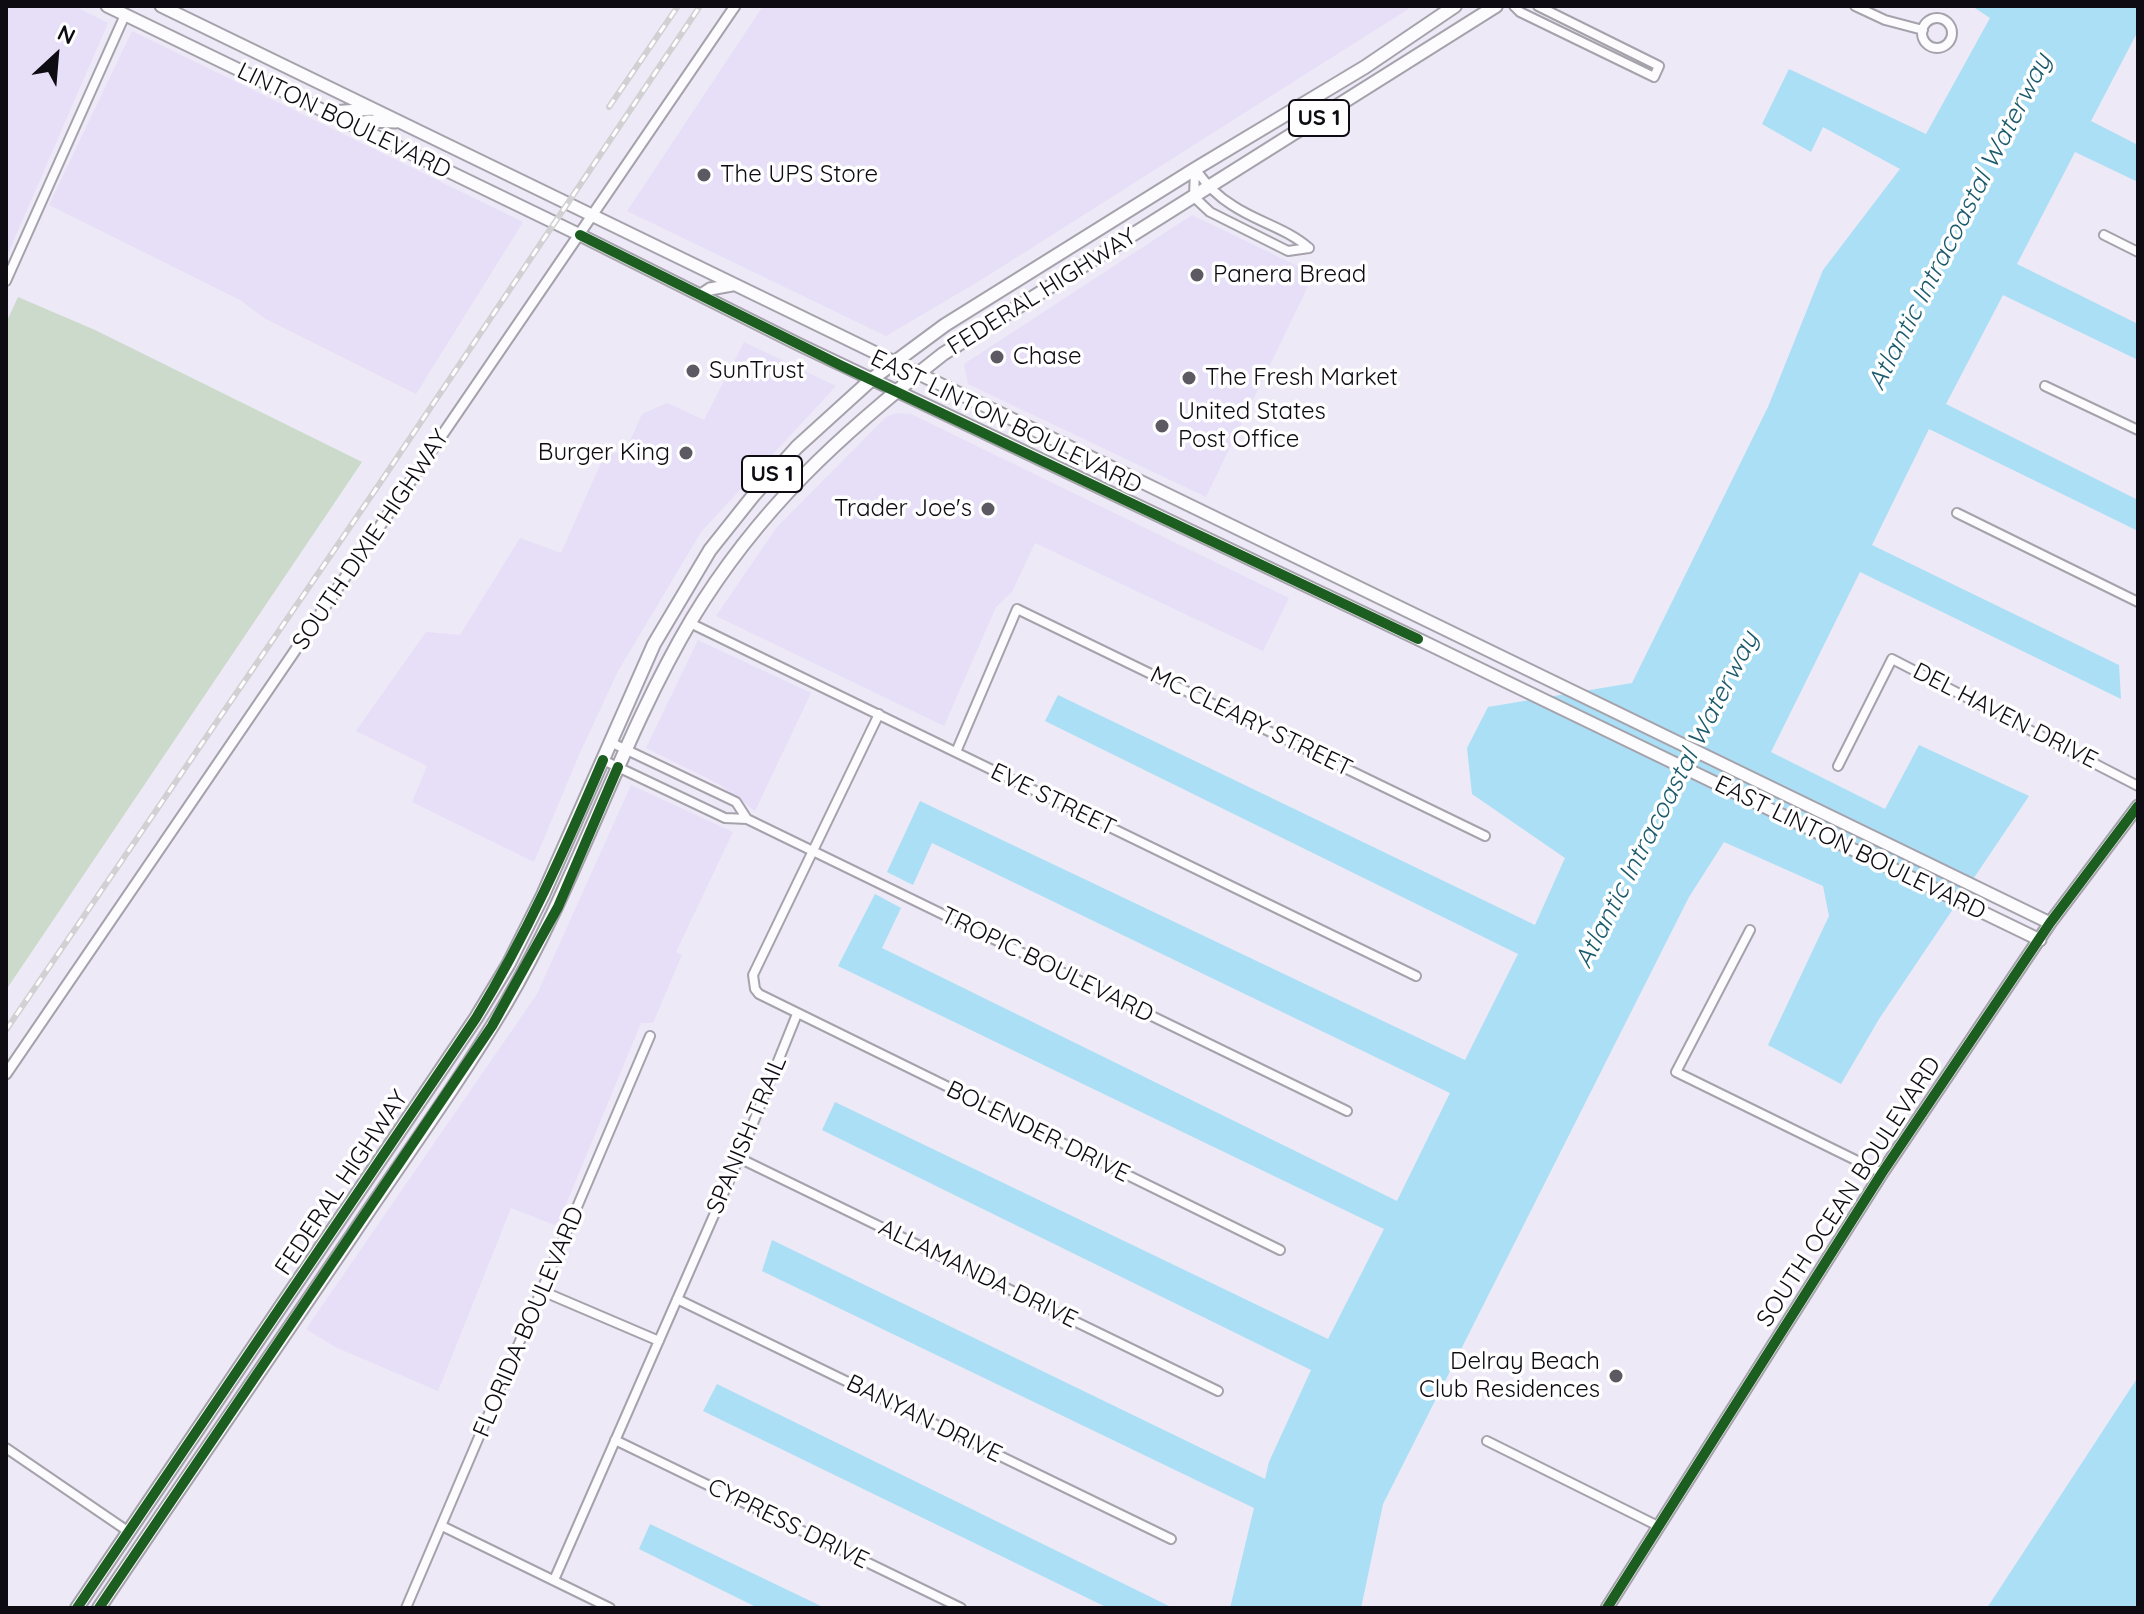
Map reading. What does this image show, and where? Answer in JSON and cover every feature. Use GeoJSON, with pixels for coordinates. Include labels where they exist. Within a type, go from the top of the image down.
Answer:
{"type":"FeatureCollection","features":[{"type":"Feature","properties":{"kind":"main road","name":"LINTON BOULEVARD"},"geometry":{"type":"LineString","coordinates":[[107,6],[127,10],[354,126],[580,235]]}},
{"type":"Feature","properties":{"kind":"main road","name":"LINTON BOULEVARD"},"geometry":{"type":"LineString","coordinates":[[161,6],[593,216]]}},
{"type":"Feature","properties":{"kind":"main road","name":"FEDERAL HIGHWAY"},"geometry":{"type":"LineString","coordinates":[[99,1608],[474,1054],[558,907],[618,767],[690,623],[745,541],[787,491],[840,439],[943,354],[1496,6]]}},
{"type":"Feature","properties":{"kind":"main road"},"geometry":{"type":"LineString","coordinates":[[1428,49],[1428,36],[1451,9]]}},
{"type":"Feature","properties":{"kind":"main road","name":"FEDERAL HIGHWAY"},"geometry":{"type":"LineString","coordinates":[[77,1608],[448,1061],[516,948],[558,863],[654,644],[710,550],[781,465],[872,379],[945,325],[1377,60],[1451,9]]}},
{"type":"Feature","properties":{"kind":"main road"},"geometry":{"type":"LineString","coordinates":[[327,112],[373,109]]}},
{"type":"Feature","properties":{"kind":"main road"},"geometry":{"type":"LineString","coordinates":[[354,126],[368,121],[401,122]]}},
{"type":"Feature","properties":{"kind":"main road","name":"EAST LINTON BOULEVARD"},"geometry":{"type":"LineString","coordinates":[[593,216],[2050,923]]}},
{"type":"Feature","properties":{"kind":"main road","name":"EAST LINTON BOULEVARD"},"geometry":{"type":"LineString","coordinates":[[580,235],[872,379],[2040,940]]}},
{"type":"Feature","properties":{"kind":"main road"},"geometry":{"type":"LineString","coordinates":[[701,295],[710,289],[732,285]]}},
{"type":"Feature","properties":{"kind":"main road"},"geometry":{"type":"LineString","coordinates":[[1204,539],[1214,518]]}},
{"type":"Feature","properties":{"kind":"main road","name":"SOUTH OCEAN BOULEVARD"},"geometry":{"type":"LineString","coordinates":[[1607,1608],[1882,1173],[2050,923],[2138,806]]}},
{"type":"Feature","properties":{"kind":"main road"},"geometry":{"type":"LineString","coordinates":[[516,948],[523,972]]}},
{"type":"Feature","properties":{"kind":"street","name":"SOUTH DIXIE HIGHWAY"},"geometry":{"type":"LineString","coordinates":[[6,1074],[735,6]]}},
{"type":"Feature","properties":{"kind":"street"},"geometry":{"type":"LineString","coordinates":[[1514,6],[1520,12],[1654,77],[1659,66],[1538,6]]}},
{"type":"Feature","properties":{"kind":"street"},"geometry":{"type":"LineString","coordinates":[[1855,6],[1885,20],[1923,30]]}},
{"type":"Feature","properties":{"kind":"street"},"geometry":{"type":"LineString","coordinates":[[6,281],[127,10]]}},
{"type":"Feature","properties":{"kind":"street"},"geometry":{"type":"LineString","coordinates":[[1195,169],[1209,187],[1232,206],[1297,237],[1309,248],[1288,251],[1210,212],[1194,197],[1195,169]]}},
{"type":"Feature","properties":{"kind":"street"},"geometry":{"type":"LineString","coordinates":[[2104,235],[2138,252]]}},
{"type":"Feature","properties":{"kind":"street"},"geometry":{"type":"LineString","coordinates":[[2045,386],[2138,430]]}},
{"type":"Feature","properties":{"kind":"street"},"geometry":{"type":"LineString","coordinates":[[1957,513],[2138,602]]}},
{"type":"Feature","properties":{"kind":"street","name":"MC CLEARY STREET"},"geometry":{"type":"LineString","coordinates":[[956,752],[1017,609],[1485,836]]}},
{"type":"Feature","properties":{"kind":"street","name":"EVE STREET"},"geometry":{"type":"LineString","coordinates":[[690,623],[1416,976]]}},
{"type":"Feature","properties":{"kind":"street","name":"DEL HAVEN DRIVE"},"geometry":{"type":"LineString","coordinates":[[1838,766],[1892,659],[2138,786]]}},
{"type":"Feature","properties":{"kind":"street"},"geometry":{"type":"LineString","coordinates":[[797,1014],[759,994],[753,975],[879,714]]}},
{"type":"Feature","properties":{"kind":"street","name":"TROPIC BOULEVARD"},"geometry":{"type":"LineString","coordinates":[[610,742],[736,802],[747,819]]}},
{"type":"Feature","properties":{"kind":"street","name":"TROPIC BOULEVARD"},"geometry":{"type":"LineString","coordinates":[[603,760],[725,818],[747,819],[1347,1111]]}},
{"type":"Feature","properties":{"kind":"street"},"geometry":{"type":"LineString","coordinates":[[1750,930],[1676,1072],[1882,1173]]}},
{"type":"Feature","properties":{"kind":"street","name":"SPANISH TRAIL"},"geometry":{"type":"LineString","coordinates":[[554,1580],[739,1158],[797,1014]]}},
{"type":"Feature","properties":{"kind":"street","name":"BOLENDER DRIVE"},"geometry":{"type":"LineString","coordinates":[[797,1014],[1280,1250]]}},
{"type":"Feature","properties":{"kind":"street","name":"FLORIDA BOULEVARD"},"geometry":{"type":"LineString","coordinates":[[406,1608],[650,1036]]}},
{"type":"Feature","properties":{"kind":"street","name":"ALLAMANDA DRIVE"},"geometry":{"type":"LineString","coordinates":[[739,1158],[1218,1391]]}},
{"type":"Feature","properties":{"kind":"street"},"geometry":{"type":"LineString","coordinates":[[542,1291],[659,1341]]}},
{"type":"Feature","properties":{"kind":"street","name":"BANYAN DRIVE"},"geometry":{"type":"LineString","coordinates":[[677,1299],[1171,1539]]}},
{"type":"Feature","properties":{"kind":"street","name":"CYPRESS DRIVE"},"geometry":{"type":"LineString","coordinates":[[615,1440],[961,1608]]}},
{"type":"Feature","properties":{"kind":"street"},"geometry":{"type":"LineString","coordinates":[[1487,1441],[1658,1526]]}},
{"type":"Feature","properties":{"kind":"street"},"geometry":{"type":"LineString","coordinates":[[6,1448],[129,1532]]}},
{"type":"Feature","properties":{"kind":"street"},"geometry":{"type":"LineString","coordinates":[[442,1526],[610,1608]]}},
{"type":"Feature","properties":{"kind":"shaded area"},"geometry":{"type":"Polygon","coordinates":[[[6,6],[74,6],[108,23],[6,258],[6,6]]]}},
{"type":"Feature","properties":{"kind":"shaded area"},"geometry":{"type":"Polygon","coordinates":[[[763,6],[1413,6],[981,280],[886,336],[627,211],[763,6]]]}},
{"type":"Feature","properties":{"kind":"shaded area"},"geometry":{"type":"Polygon","coordinates":[[[132,31],[523,222],[416,394],[264,318],[240,300],[49,205],[132,31]]]}},
{"type":"Feature","properties":{"kind":"shaded area"},"geometry":{"type":"Polygon","coordinates":[[[1192,215],[1314,274],[1206,497],[968,384],[964,364],[1192,215]]]}},
{"type":"Feature","properties":{"kind":"shaded area"},"geometry":{"type":"Polygon","coordinates":[[[744,342],[836,386],[701,532],[618,671],[534,862],[412,802],[427,766],[356,731],[426,632],[460,635],[520,538],[561,553],[604,456],[626,450],[642,414],[667,403],[704,420],[744,342]]]}},
{"type":"Feature","properties":{"kind":"shaded area"},"geometry":{"type":"Polygon","coordinates":[[[896,413],[911,414],[1289,598],[1263,651],[1035,543],[1012,592],[996,607],[944,726],[716,616],[777,527],[886,417],[896,413]]]}},
{"type":"Feature","properties":{"kind":"shaded area"},"geometry":{"type":"Polygon","coordinates":[[[698,640],[811,693],[755,811],[719,784],[646,748],[698,640]]]}},
{"type":"Feature","properties":{"kind":"shaded area"},"geometry":{"type":"Polygon","coordinates":[[[631,785],[733,832],[676,952],[682,955],[653,1023],[641,1023],[557,1226],[511,1208],[438,1391],[335,1347],[306,1329],[537,994],[631,785]]]}},
{"type":"Feature","properties":{"kind":"green space"},"geometry":{"type":"Polygon","coordinates":[[[18,297],[95,330],[362,462],[6,990],[6,323],[18,297]]]}},
{"type":"Feature","properties":{"kind":"water","name":"Atlantic Intracoastal Waterway"},"geometry":{"type":"Polygon","coordinates":[[[1972,6],[2138,6],[2138,31],[2091,121],[2138,145],[2138,182],[2075,152],[2017,264],[2138,324],[2138,360],[2003,295],[1946,404],[2138,500],[2138,531],[1929,429],[1872,545],[2119,665],[2121,699],[1860,572],[1771,752],[1885,809],[1919,745],[2029,796],[1879,1019],[1841,1084],[1768,1045],[1829,916],[1823,886],[1724,842],[1689,897],[1383,1504],[1361,1608],[1230,1608],[1254,1508],[762,1271],[772,1240],[1265,1479],[1269,1462],[1311,1370],[822,1130],[835,1102],[1328,1339],[1384,1229],[838,966],[875,894],[901,908],[882,948],[1397,1201],[1450,1093],[932,843],[913,885],[887,872],[920,801],[1465,1060],[1518,954],[1045,721],[1058,695],[1535,925],[1565,858],[1472,794],[1467,748],[1488,707],[1632,683],[1768,407],[1823,270],[1900,169],[1823,127],[1811,152],[1762,124],[1789,69],[1926,134],[1990,18],[1972,6]]]}},
{"type":"Feature","properties":{"kind":"water"},"geometry":{"type":"Polygon","coordinates":[[[2138,1377],[2138,1608],[1987,1608],[2138,1377]]]}},
{"type":"Feature","properties":{"kind":"water"},"geometry":{"type":"Polygon","coordinates":[[[717,1384],[1173,1608],[1108,1608],[703,1411],[717,1384]]]}},
{"type":"Feature","properties":{"kind":"water"},"geometry":{"type":"Polygon","coordinates":[[[650,1524],[825,1608],[758,1608],[639,1549],[650,1524]]]}},
{"type":"Feature","properties":{"kind":"railway"},"geometry":{"type":"LineString","coordinates":[[609,107],[678,6]]}},
{"type":"Feature","properties":{"kind":"railway"},"geometry":{"type":"LineString","coordinates":[[6,1030],[380,483],[700,6]]}},
{"type":"Feature","properties":{"kind":"cycle path"},"geometry":{"type":"LineString","coordinates":[[580,235],[842,366],[1418,639]]}},
{"type":"Feature","properties":{"kind":"cycle path"},"geometry":{"type":"LineString","coordinates":[[77,1608],[476,1018],[544,892],[603,760]]}},
{"type":"Feature","properties":{"kind":"cycle path"},"geometry":{"type":"LineString","coordinates":[[99,1608],[492,1026],[558,907],[618,767]]}},
{"type":"Feature","properties":{"kind":"cycle path"},"geometry":{"type":"LineString","coordinates":[[1607,1608],[1882,1173],[2050,923],[2138,806]]}},
{"type":"Feature","properties":{"kind":"place","name":"The UPS Store"},"geometry":{"type":"Point","coordinates":[704,175]}},
{"type":"Feature","properties":{"kind":"place","name":"Panera Bread"},"geometry":{"type":"Point","coordinates":[1197,275]}},
{"type":"Feature","properties":{"kind":"place","name":"Chase"},"geometry":{"type":"Point","coordinates":[997,357]}},
{"type":"Feature","properties":{"kind":"place","name":"SunTrust"},"geometry":{"type":"Point","coordinates":[693,371]}},
{"type":"Feature","properties":{"kind":"place","name":"The Fresh Market"},"geometry":{"type":"Point","coordinates":[1189,378]}},
{"type":"Feature","properties":{"kind":"place","name":"United States Post Office"},"geometry":{"type":"Point","coordinates":[1162,426]}},
{"type":"Feature","properties":{"kind":"place","name":"Burger King"},"geometry":{"type":"Point","coordinates":[686,453]}},
{"type":"Feature","properties":{"kind":"place","name":"Trader Joe's"},"geometry":{"type":"Point","coordinates":[988,509]}},
{"type":"Feature","properties":{"kind":"place","name":"Delray Beach Club Residences"},"geometry":{"type":"Point","coordinates":[1616,1376]}}]}
